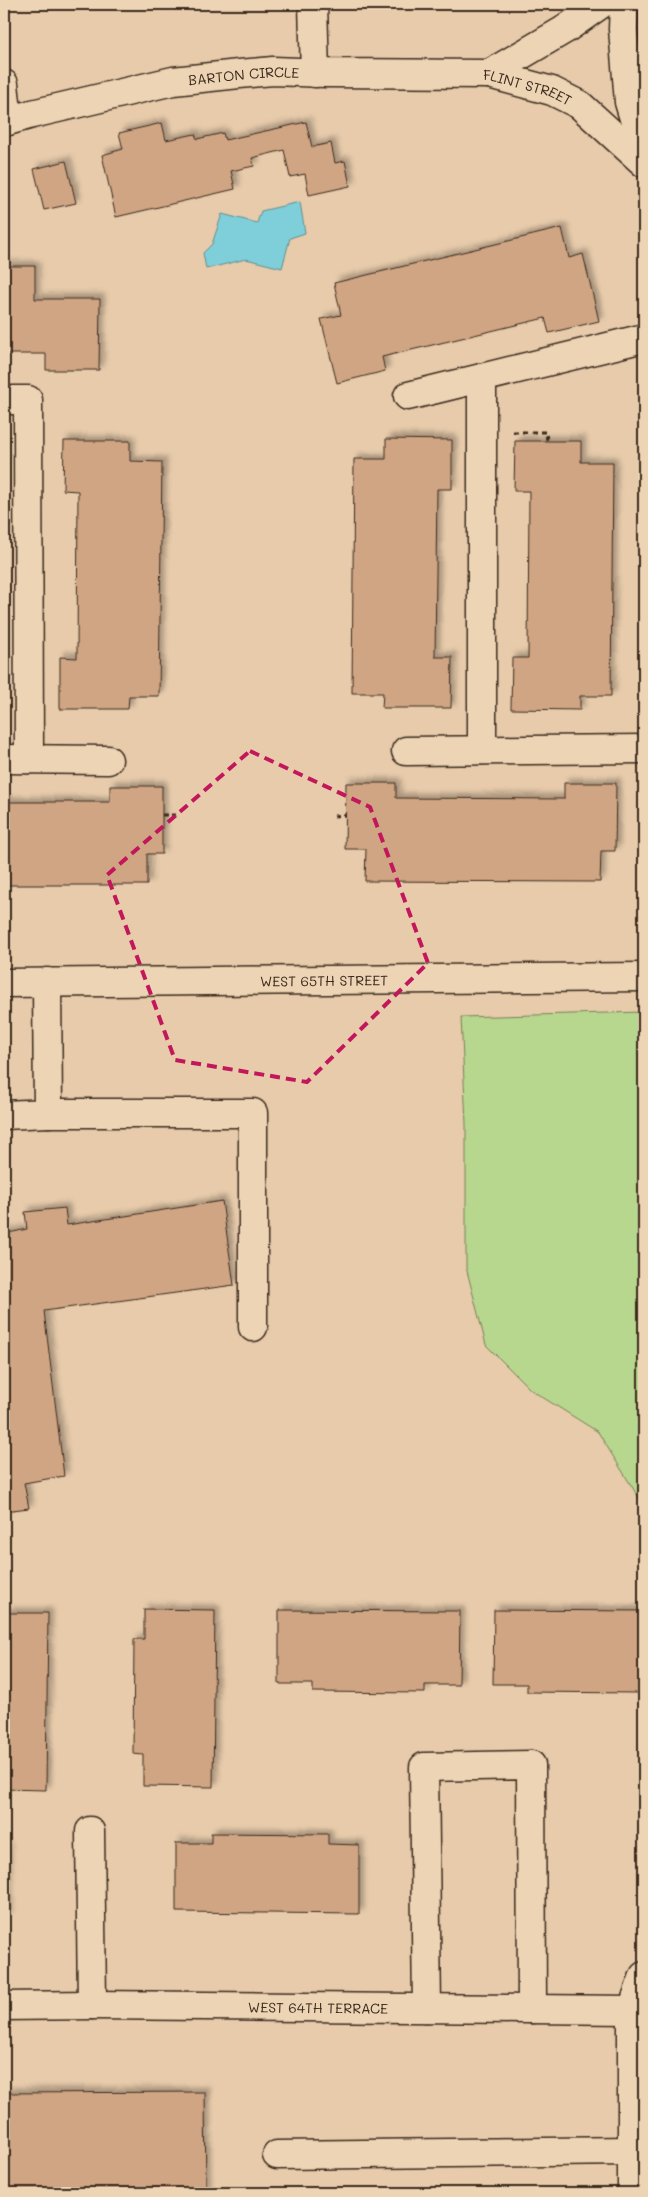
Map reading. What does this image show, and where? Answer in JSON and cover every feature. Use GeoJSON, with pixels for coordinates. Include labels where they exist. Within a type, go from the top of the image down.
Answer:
{"type":"FeatureCollection","features":[{"type":"Feature","properties":{"kind":"street"},"geometry":{"type":"LineString","coordinates":[[313,4],[315,73]]}},
{"type":"Feature","properties":{"kind":"street","name":"FLINT STREET"},"geometry":{"type":"LineString","coordinates":[[489,74],[564,30],[601,4]]}},
{"type":"Feature","properties":{"kind":"street"},"geometry":{"type":"LineString","coordinates":[[624,4],[623,29],[635,62],[629,102],[644,152]]}},
{"type":"Feature","properties":{"kind":"street","name":"BARTON CIRCLE"},"geometry":{"type":"LineString","coordinates":[[6,122],[173,81],[273,71],[489,74]]}},
{"type":"Feature","properties":{"kind":"street","name":"FLINT STREET"},"geometry":{"type":"LineString","coordinates":[[489,74],[552,92],[580,105],[644,163]]}},
{"type":"Feature","properties":{"kind":"street"},"geometry":{"type":"LineString","coordinates":[[4,84],[6,122]]}},
{"type":"Feature","properties":{"kind":"street"},"geometry":{"type":"LineString","coordinates":[[408,396],[644,338]]}},
{"type":"Feature","properties":{"kind":"street"},"geometry":{"type":"LineString","coordinates":[[482,378],[482,750]]}},
{"type":"Feature","properties":{"kind":"street"},"geometry":{"type":"LineString","coordinates":[[4,400],[28,400],[16,759],[108,760]]}},
{"type":"Feature","properties":{"kind":"street"},"geometry":{"type":"LineString","coordinates":[[406,751],[644,748]]}},
{"type":"Feature","properties":{"kind":"street","name":"WEST 65TH STREET"},"geometry":{"type":"LineString","coordinates":[[4,983],[644,977]]}},
{"type":"Feature","properties":{"kind":"street"},"geometry":{"type":"LineString","coordinates":[[47,982],[48,1113]]}},
{"type":"Feature","properties":{"kind":"street"},"geometry":{"type":"LineString","coordinates":[[4,1115],[48,1113],[253,1113],[253,1327]]}},
{"type":"Feature","properties":{"kind":"street"},"geometry":{"type":"LineString","coordinates":[[427,2008],[424,1767],[531,1765],[532,2009]]}},
{"type":"Feature","properties":{"kind":"street"},"geometry":{"type":"LineString","coordinates":[[90,1831],[92,2005]]}},
{"type":"Feature","properties":{"kind":"street"},"geometry":{"type":"LineString","coordinates":[[632,2193],[632,2010],[644,1976]]}},
{"type":"Feature","properties":{"kind":"street","name":"WEST 64TH TERRACE"},"geometry":{"type":"LineString","coordinates":[[4,2006],[92,2005],[632,2010]]}},
{"type":"Feature","properties":{"kind":"street"},"geometry":{"type":"LineString","coordinates":[[277,2155],[632,2151]]}},
{"type":"Feature","properties":{"kind":"path"},"geometry":{"type":"LineString","coordinates":[[482,432],[546,432],[547,441]]}},
{"type":"Feature","properties":{"kind":"path"},"geometry":{"type":"LineString","coordinates":[[162,815],[178,815]]}},
{"type":"Feature","properties":{"kind":"path"},"geometry":{"type":"LineString","coordinates":[[334,816],[346,815]]}},
{"type":"Feature","properties":{"kind":"highlighted area"},"geometry":{"type":"Polygon","coordinates":[[[250,751],[370,807],[428,963],[307,1082],[175,1060],[107,875],[250,751]]]}},
{"type":"Feature","properties":{"kind":"green space"},"geometry":{"type":"Polygon","coordinates":[[[644,1012],[644,1506],[598,1432],[531,1390],[486,1345],[466,1267],[466,1124],[461,1017],[644,1012]]]}},
{"type":"Feature","properties":{"kind":"water"},"geometry":{"type":"Polygon","coordinates":[[[300,202],[305,233],[290,238],[282,268],[246,259],[206,269],[203,253],[212,244],[222,214],[257,223],[261,211],[300,202]]]}},
{"type":"Feature","properties":{"kind":"building"},"geometry":{"type":"Polygon","coordinates":[[[306,122],[312,147],[331,143],[335,163],[345,161],[350,186],[309,195],[305,174],[290,177],[284,150],[252,158],[254,166],[231,171],[235,189],[116,217],[102,155],[123,149],[119,133],[162,123],[166,140],[195,134],[197,139],[223,133],[225,140],[306,122]]]}},
{"type":"Feature","properties":{"kind":"building"},"geometry":{"type":"Polygon","coordinates":[[[66,161],[76,203],[44,210],[34,169],[66,161]]]}},
{"type":"Feature","properties":{"kind":"building"},"geometry":{"type":"Polygon","coordinates":[[[562,228],[569,258],[583,254],[599,321],[549,333],[545,318],[382,357],[385,371],[337,383],[321,319],[341,315],[334,283],[562,228]]]}},
{"type":"Feature","properties":{"kind":"building"},"geometry":{"type":"Polygon","coordinates":[[[4,266],[35,266],[35,299],[100,299],[99,370],[46,370],[46,354],[4,354],[4,266]]]}},
{"type":"Feature","properties":{"kind":"building"},"geometry":{"type":"Polygon","coordinates":[[[386,439],[452,440],[452,489],[437,489],[435,657],[452,657],[451,708],[382,708],[383,693],[352,693],[354,459],[386,459],[386,439]]]}},
{"type":"Feature","properties":{"kind":"building"},"geometry":{"type":"Polygon","coordinates":[[[64,441],[130,441],[130,461],[162,462],[159,696],[129,696],[128,709],[60,709],[60,657],[77,658],[78,491],[63,490],[64,441]]]}},
{"type":"Feature","properties":{"kind":"building"},"geometry":{"type":"Polygon","coordinates":[[[515,441],[581,441],[581,462],[613,462],[611,696],[580,696],[580,710],[511,709],[512,658],[528,658],[529,491],[514,491],[515,441]]]}},
{"type":"Feature","properties":{"kind":"building"},"geometry":{"type":"Polygon","coordinates":[[[346,783],[396,783],[396,798],[564,799],[564,783],[616,783],[615,851],[601,851],[600,882],[365,881],[366,849],[345,849],[346,783]]]}},
{"type":"Feature","properties":{"kind":"building"},"geometry":{"type":"Polygon","coordinates":[[[110,786],[162,786],[162,854],[147,854],[147,885],[4,885],[4,802],[110,802],[110,786]]]}},
{"type":"Feature","properties":{"kind":"building"},"geometry":{"type":"Polygon","coordinates":[[[222,1201],[234,1285],[44,1311],[64,1476],[24,1483],[29,1508],[4,1511],[4,1234],[27,1229],[25,1212],[65,1208],[67,1225],[222,1201]]]}},
{"type":"Feature","properties":{"kind":"building"},"geometry":{"type":"Polygon","coordinates":[[[144,1609],[215,1610],[213,1787],[143,1786],[143,1755],[133,1754],[134,1639],[144,1639],[144,1609]]]}},
{"type":"Feature","properties":{"kind":"building"},"geometry":{"type":"Polygon","coordinates":[[[279,1610],[460,1611],[459,1685],[425,1685],[425,1693],[313,1692],[313,1684],[279,1684],[279,1610]]]}},
{"type":"Feature","properties":{"kind":"building"},"geometry":{"type":"Polygon","coordinates":[[[494,1610],[644,1611],[644,1685],[639,1685],[639,1693],[527,1692],[527,1684],[493,1684],[494,1610]]]}},
{"type":"Feature","properties":{"kind":"building"},"geometry":{"type":"Polygon","coordinates":[[[4,1613],[48,1613],[46,1790],[4,1789],[4,1613]]]}},
{"type":"Feature","properties":{"kind":"building"},"geometry":{"type":"Polygon","coordinates":[[[211,1833],[328,1834],[328,1844],[359,1845],[359,1914],[176,1912],[176,1843],[211,1843],[211,1833]]]}},
{"type":"Feature","properties":{"kind":"building"},"geometry":{"type":"Polygon","coordinates":[[[4,1847],[6,1847],[8,1916],[4,1916],[4,1847]]]}},
{"type":"Feature","properties":{"kind":"building"},"geometry":{"type":"Polygon","coordinates":[[[205,2092],[206,2193],[4,2193],[4,2093],[205,2092]]]}}]}
